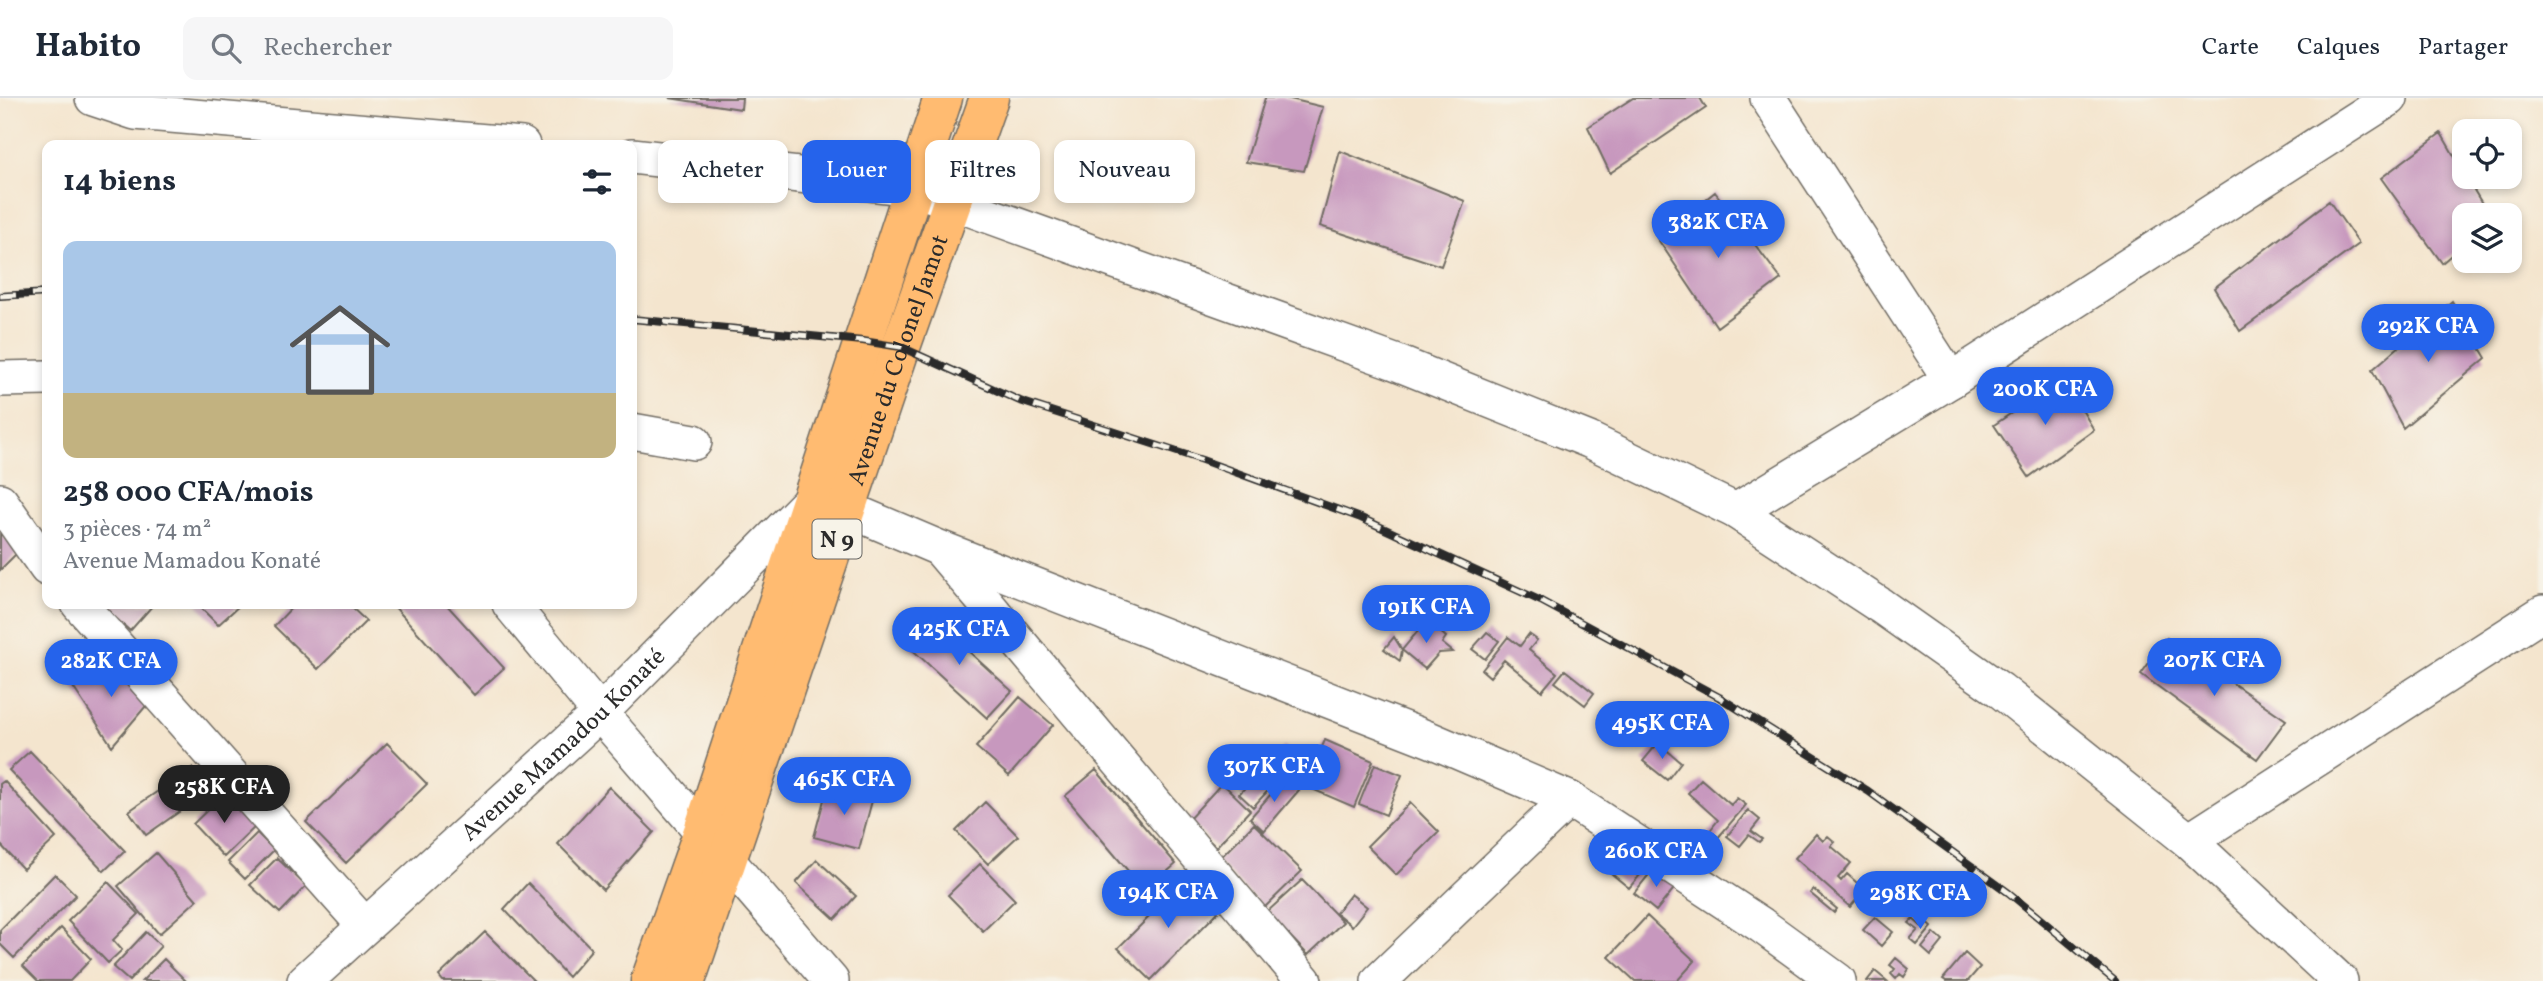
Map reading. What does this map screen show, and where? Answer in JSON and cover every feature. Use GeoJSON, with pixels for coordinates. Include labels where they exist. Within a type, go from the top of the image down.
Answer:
{"type":"FeatureCollection","features":[{"type":"Feature","properties":{"kind":"main road","name":"Avenue du Colonel Jamot"},"geometry":{"type":"LineString","coordinates":[[686,981],[728,861],[829,504],[913,188],[943,98]]}},
{"type":"Feature","properties":{"kind":"main road","name":"Avenue du Colonel Jamot"},"geometry":{"type":"LineString","coordinates":[[974,140],[989,98]]}},
{"type":"Feature","properties":{"kind":"main road","name":"Avenue du Colonel Jamot"},"geometry":{"type":"LineString","coordinates":[[650,981],[703,831],[829,504],[953,203]]}},
{"type":"Feature","properties":{"kind":"street"},"geometry":{"type":"LineString","coordinates":[[93,98],[135,112],[463,140]]}},
{"type":"Feature","properties":{"kind":"street"},"geometry":{"type":"LineString","coordinates":[[1768,98],[1951,380]]}},
{"type":"Feature","properties":{"kind":"street"},"geometry":{"type":"LineString","coordinates":[[1736,512],[1951,380],[2390,98]]}},
{"type":"Feature","properties":{"kind":"street"},"geometry":{"type":"LineString","coordinates":[[637,157],[913,188],[925,192]]}},
{"type":"Feature","properties":{"kind":"street"},"geometry":{"type":"LineString","coordinates":[[956,203],[1408,367],[1589,440],[1736,512],[1881,606],[2000,690],[2189,841],[2340,981]]}},
{"type":"Feature","properties":{"kind":"street"},"geometry":{"type":"LineString","coordinates":[[0,379],[42,378]]}},
{"type":"Feature","properties":{"kind":"street"},"geometry":{"type":"LineString","coordinates":[[637,432],[694,442]]}},
{"type":"Feature","properties":{"kind":"street"},"geometry":{"type":"LineString","coordinates":[[0,501],[42,561]]}},
{"type":"Feature","properties":{"kind":"street"},"geometry":{"type":"LineString","coordinates":[[829,504],[1431,740],[1569,799],[1761,925],[1838,981]]}},
{"type":"Feature","properties":{"kind":"street","name":"Avenue Mamadou Konaté"},"geometry":{"type":"LineString","coordinates":[[305,981],[829,504]]}},
{"type":"Feature","properties":{"kind":"street"},"geometry":{"type":"LineString","coordinates":[[939,548],[1304,981]]}},
{"type":"Feature","properties":{"kind":"street"},"geometry":{"type":"LineString","coordinates":[[83,609],[365,926]]}},
{"type":"Feature","properties":{"kind":"street"},"geometry":{"type":"LineString","coordinates":[[514,609],[831,981]]}},
{"type":"Feature","properties":{"kind":"street"},"geometry":{"type":"LineString","coordinates":[[2189,841],[2543,613]]}},
{"type":"Feature","properties":{"kind":"street"},"geometry":{"type":"LineString","coordinates":[[1379,981],[1569,799]]}},
{"type":"Feature","properties":{"kind":"building"},"geometry":{"type":"Polygon","coordinates":[[[669,98],[742,98],[741,109],[669,98]]]}},
{"type":"Feature","properties":{"kind":"building"},"geometry":{"type":"Polygon","coordinates":[[[1265,98],[1286,98],[1323,107],[1304,171],[1246,162],[1265,98]]]}},
{"type":"Feature","properties":{"kind":"building"},"geometry":{"type":"Polygon","coordinates":[[[1633,98],[1700,98],[1706,108],[1610,173],[1588,127],[1633,98]]]}},
{"type":"Feature","properties":{"kind":"building"},"geometry":{"type":"Polygon","coordinates":[[[2441,133],[2452,152],[2452,189],[2473,189],[2482,203],[2452,203],[2452,254],[2442,263],[2381,178],[2441,133]]]}},
{"type":"Feature","properties":{"kind":"building"},"geometry":{"type":"Polygon","coordinates":[[[1340,151],[1465,201],[1441,266],[1320,226],[1340,151]]]}},
{"type":"Feature","properties":{"kind":"building"},"geometry":{"type":"Polygon","coordinates":[[[1715,192],[1781,279],[1717,327],[1657,238],[1715,192]]]}},
{"type":"Feature","properties":{"kind":"building"},"geometry":{"type":"Polygon","coordinates":[[[2329,201],[2359,244],[2240,331],[2214,288],[2329,201]]]}},
{"type":"Feature","properties":{"kind":"building"},"geometry":{"type":"Polygon","coordinates":[[[2452,301],[2486,358],[2403,428],[2372,370],[2452,301]]]}},
{"type":"Feature","properties":{"kind":"building"},"geometry":{"type":"Polygon","coordinates":[[[2063,378],[2094,430],[2029,477],[1994,425],[2063,378]]]}},
{"type":"Feature","properties":{"kind":"building"},"geometry":{"type":"Polygon","coordinates":[[[0,533],[19,551],[0,570],[0,533]]]}},
{"type":"Feature","properties":{"kind":"building"},"geometry":{"type":"Polygon","coordinates":[[[106,609],[149,609],[130,631],[106,609]]]}},
{"type":"Feature","properties":{"kind":"building"},"geometry":{"type":"Polygon","coordinates":[[[202,609],[236,609],[218,625],[202,609]]]}},
{"type":"Feature","properties":{"kind":"building"},"geometry":{"type":"Polygon","coordinates":[[[290,609],[353,609],[366,621],[318,669],[274,626],[290,609]]]}},
{"type":"Feature","properties":{"kind":"building"},"geometry":{"type":"Polygon","coordinates":[[[397,609],[451,609],[504,668],[474,695],[397,609]]]}},
{"type":"Feature","properties":{"kind":"building"},"geometry":{"type":"Polygon","coordinates":[[[931,617],[1012,691],[987,718],[906,644],[931,617]]]}},
{"type":"Feature","properties":{"kind":"building"},"geometry":{"type":"Polygon","coordinates":[[[1427,620],[1446,637],[1442,643],[1453,652],[1439,653],[1425,669],[1402,650],[1427,620]]]}},
{"type":"Feature","properties":{"kind":"building"},"geometry":{"type":"Polygon","coordinates":[[[1487,632],[1499,641],[1485,659],[1472,649],[1487,632]]]}},
{"type":"Feature","properties":{"kind":"building"},"geometry":{"type":"Polygon","coordinates":[[[1529,634],[1537,640],[1529,650],[1557,673],[1542,691],[1504,660],[1490,677],[1482,670],[1508,637],[1520,646],[1529,634]]]}},
{"type":"Feature","properties":{"kind":"building"},"geometry":{"type":"Polygon","coordinates":[[[1394,637],[1402,650],[1400,661],[1384,649],[1394,637]]]}},
{"type":"Feature","properties":{"kind":"building"},"geometry":{"type":"Polygon","coordinates":[[[2167,638],[2286,720],[2257,759],[2141,674],[2167,638]]]}},
{"type":"Feature","properties":{"kind":"building"},"geometry":{"type":"Polygon","coordinates":[[[107,657],[151,700],[112,746],[73,687],[107,657]]]}},
{"type":"Feature","properties":{"kind":"building"},"geometry":{"type":"Polygon","coordinates":[[[1565,670],[1594,693],[1585,705],[1555,682],[1565,670]]]}},
{"type":"Feature","properties":{"kind":"building"},"geometry":{"type":"Polygon","coordinates":[[[1020,697],[1053,725],[1009,776],[976,747],[1020,697]]]}},
{"type":"Feature","properties":{"kind":"building"},"geometry":{"type":"Polygon","coordinates":[[[1325,740],[1373,761],[1354,807],[1305,786],[1325,740]]]}},
{"type":"Feature","properties":{"kind":"building"},"geometry":{"type":"Polygon","coordinates":[[[387,743],[427,784],[346,863],[306,822],[387,743]]]}},
{"type":"Feature","properties":{"kind":"building"},"geometry":{"type":"Polygon","coordinates":[[[1658,743],[1681,762],[1667,780],[1643,761],[1658,743]]]}},
{"type":"Feature","properties":{"kind":"building"},"geometry":{"type":"Polygon","coordinates":[[[1284,747],[1297,759],[1253,807],[1239,794],[1284,747]]]}},
{"type":"Feature","properties":{"kind":"building"},"geometry":{"type":"Polygon","coordinates":[[[30,751],[125,851],[104,871],[9,770],[30,751]]]}},
{"type":"Feature","properties":{"kind":"building"},"geometry":{"type":"Polygon","coordinates":[[[1375,764],[1402,775],[1386,815],[1359,804],[1375,764]]]}},
{"type":"Feature","properties":{"kind":"building"},"geometry":{"type":"Polygon","coordinates":[[[193,767],[210,790],[146,835],[129,811],[193,767]]]}},
{"type":"Feature","properties":{"kind":"building"},"geometry":{"type":"Polygon","coordinates":[[[1096,770],[1176,864],[1145,891],[1065,796],[1096,770]]]}},
{"type":"Feature","properties":{"kind":"building"},"geometry":{"type":"Polygon","coordinates":[[[1285,778],[1299,790],[1264,831],[1250,818],[1285,778]]]}},
{"type":"Feature","properties":{"kind":"building"},"geometry":{"type":"Polygon","coordinates":[[[1701,779],[1731,805],[1737,798],[1746,805],[1716,840],[1708,833],[1718,820],[1688,793],[1701,779]]]}},
{"type":"Feature","properties":{"kind":"building"},"geometry":{"type":"Polygon","coordinates":[[[4,781],[56,838],[23,869],[0,844],[0,784],[4,781]]]}},
{"type":"Feature","properties":{"kind":"building"},"geometry":{"type":"Polygon","coordinates":[[[1222,783],[1250,810],[1216,847],[1188,820],[1222,783]]]}},
{"type":"Feature","properties":{"kind":"building"},"geometry":{"type":"Polygon","coordinates":[[[828,785],[873,797],[859,849],[814,837],[828,785]]]}},
{"type":"Feature","properties":{"kind":"building"},"geometry":{"type":"Polygon","coordinates":[[[609,787],[654,832],[603,890],[558,844],[609,787]]]}},
{"type":"Feature","properties":{"kind":"building"},"geometry":{"type":"Polygon","coordinates":[[[224,794],[256,826],[224,857],[193,824],[224,794]]]}},
{"type":"Feature","properties":{"kind":"building"},"geometry":{"type":"Polygon","coordinates":[[[985,802],[1018,836],[988,864],[956,831],[985,802]]]}},
{"type":"Feature","properties":{"kind":"building"},"geometry":{"type":"Polygon","coordinates":[[[1410,803],[1439,832],[1396,875],[1367,846],[1410,803]]]}},
{"type":"Feature","properties":{"kind":"building"},"geometry":{"type":"Polygon","coordinates":[[[1748,810],[1760,820],[1751,831],[1762,839],[1759,842],[1749,835],[1740,846],[1727,836],[1748,810]]]}},
{"type":"Feature","properties":{"kind":"building"},"geometry":{"type":"Polygon","coordinates":[[[1254,824],[1302,871],[1264,908],[1217,861],[1254,824]]]}},
{"type":"Feature","properties":{"kind":"building"},"geometry":{"type":"Polygon","coordinates":[[[257,833],[274,850],[245,879],[228,862],[257,833]]]}},
{"type":"Feature","properties":{"kind":"building"},"geometry":{"type":"Polygon","coordinates":[[[1816,834],[1823,841],[1828,836],[1835,842],[1831,846],[1851,863],[1838,878],[1841,881],[1847,874],[1865,890],[1850,907],[1795,858],[1816,834]]]}},
{"type":"Feature","properties":{"kind":"building"},"geometry":{"type":"Polygon","coordinates":[[[1606,846],[1640,875],[1629,888],[1595,860],[1606,846]]]}},
{"type":"Feature","properties":{"kind":"building"},"geometry":{"type":"Polygon","coordinates":[[[156,853],[197,900],[159,934],[118,886],[156,853]]]}},
{"type":"Feature","properties":{"kind":"building"},"geometry":{"type":"Polygon","coordinates":[[[277,858],[306,886],[280,913],[250,885],[277,858]]]}},
{"type":"Feature","properties":{"kind":"building"},"geometry":{"type":"Polygon","coordinates":[[[817,860],[856,896],[835,919],[796,883],[817,860]]]}},
{"type":"Feature","properties":{"kind":"building"},"geometry":{"type":"Polygon","coordinates":[[[980,864],[1015,900],[983,931],[948,895],[980,864]]]}},
{"type":"Feature","properties":{"kind":"building"},"geometry":{"type":"Polygon","coordinates":[[[1655,867],[1677,885],[1656,911],[1634,893],[1655,867]]]}},
{"type":"Feature","properties":{"kind":"building"},"geometry":{"type":"Polygon","coordinates":[[[55,874],[76,895],[14,958],[0,944],[0,930],[55,874]]]}},
{"type":"Feature","properties":{"kind":"building"},"geometry":{"type":"Polygon","coordinates":[[[1186,880],[1218,912],[1151,980],[1118,948],[1186,880]]]}},
{"type":"Feature","properties":{"kind":"building"},"geometry":{"type":"Polygon","coordinates":[[[1302,880],[1343,922],[1308,955],[1267,912],[1302,880]]]}},
{"type":"Feature","properties":{"kind":"building"},"geometry":{"type":"Polygon","coordinates":[[[108,882],[139,914],[113,940],[122,950],[108,963],[68,921],[108,882]]]}},
{"type":"Feature","properties":{"kind":"building"},"geometry":{"type":"Polygon","coordinates":[[[528,883],[592,949],[568,977],[504,909],[528,883]]]}},
{"type":"Feature","properties":{"kind":"building"},"geometry":{"type":"Polygon","coordinates":[[[1813,889],[1837,909],[1834,913],[1810,893],[1813,889]]]}},
{"type":"Feature","properties":{"kind":"building"},"geometry":{"type":"Polygon","coordinates":[[[1351,894],[1367,907],[1352,926],[1336,913],[1351,894]]]}},
{"type":"Feature","properties":{"kind":"building"},"geometry":{"type":"Polygon","coordinates":[[[1647,916],[1695,961],[1677,981],[1635,981],[1609,957],[1647,916]]]}},
{"type":"Feature","properties":{"kind":"building"},"geometry":{"type":"Polygon","coordinates":[[[1875,917],[1893,932],[1881,946],[1863,930],[1875,917]]]}},
{"type":"Feature","properties":{"kind":"building"},"geometry":{"type":"Polygon","coordinates":[[[1913,919],[1921,926],[1925,921],[1932,927],[1917,945],[1910,939],[1918,930],[1909,923],[1913,919]]]}},
{"type":"Feature","properties":{"kind":"building"},"geometry":{"type":"Polygon","coordinates":[[[61,928],[91,959],[70,981],[38,981],[23,966],[61,928]]]}},
{"type":"Feature","properties":{"kind":"building"},"geometry":{"type":"Polygon","coordinates":[[[146,932],[161,946],[129,981],[113,967],[146,932]]]}},
{"type":"Feature","properties":{"kind":"building"},"geometry":{"type":"Polygon","coordinates":[[[485,932],[534,981],[443,981],[439,976],[485,932]]]}},
{"type":"Feature","properties":{"kind":"building"},"geometry":{"type":"Polygon","coordinates":[[[1934,933],[1943,941],[1931,956],[1922,948],[1934,933]]]}},
{"type":"Feature","properties":{"kind":"building"},"geometry":{"type":"Polygon","coordinates":[[[1965,953],[1980,967],[1968,981],[1943,979],[1965,953]]]}},
{"type":"Feature","properties":{"kind":"building"},"geometry":{"type":"Polygon","coordinates":[[[1896,958],[1909,969],[1904,977],[1900,974],[1896,979],[1891,974],[1895,969],[1890,965],[1896,958]]]}},
{"type":"Feature","properties":{"kind":"building"},"geometry":{"type":"Polygon","coordinates":[[[164,959],[186,981],[142,981],[164,959]]]}},
{"type":"Feature","properties":{"kind":"building"},"geometry":{"type":"Polygon","coordinates":[[[1875,971],[1887,981],[1867,981],[1875,971]]]}},
{"type":"Feature","properties":{"kind":"railway"},"geometry":{"type":"LineString","coordinates":[[0,296],[42,293]]}},
{"type":"Feature","properties":{"kind":"railway"},"geometry":{"type":"LineString","coordinates":[[637,319],[901,347],[1020,401],[1202,460],[1361,518],[1541,601],[1719,697],[1868,791],[2009,893],[2115,981]]}}]}
